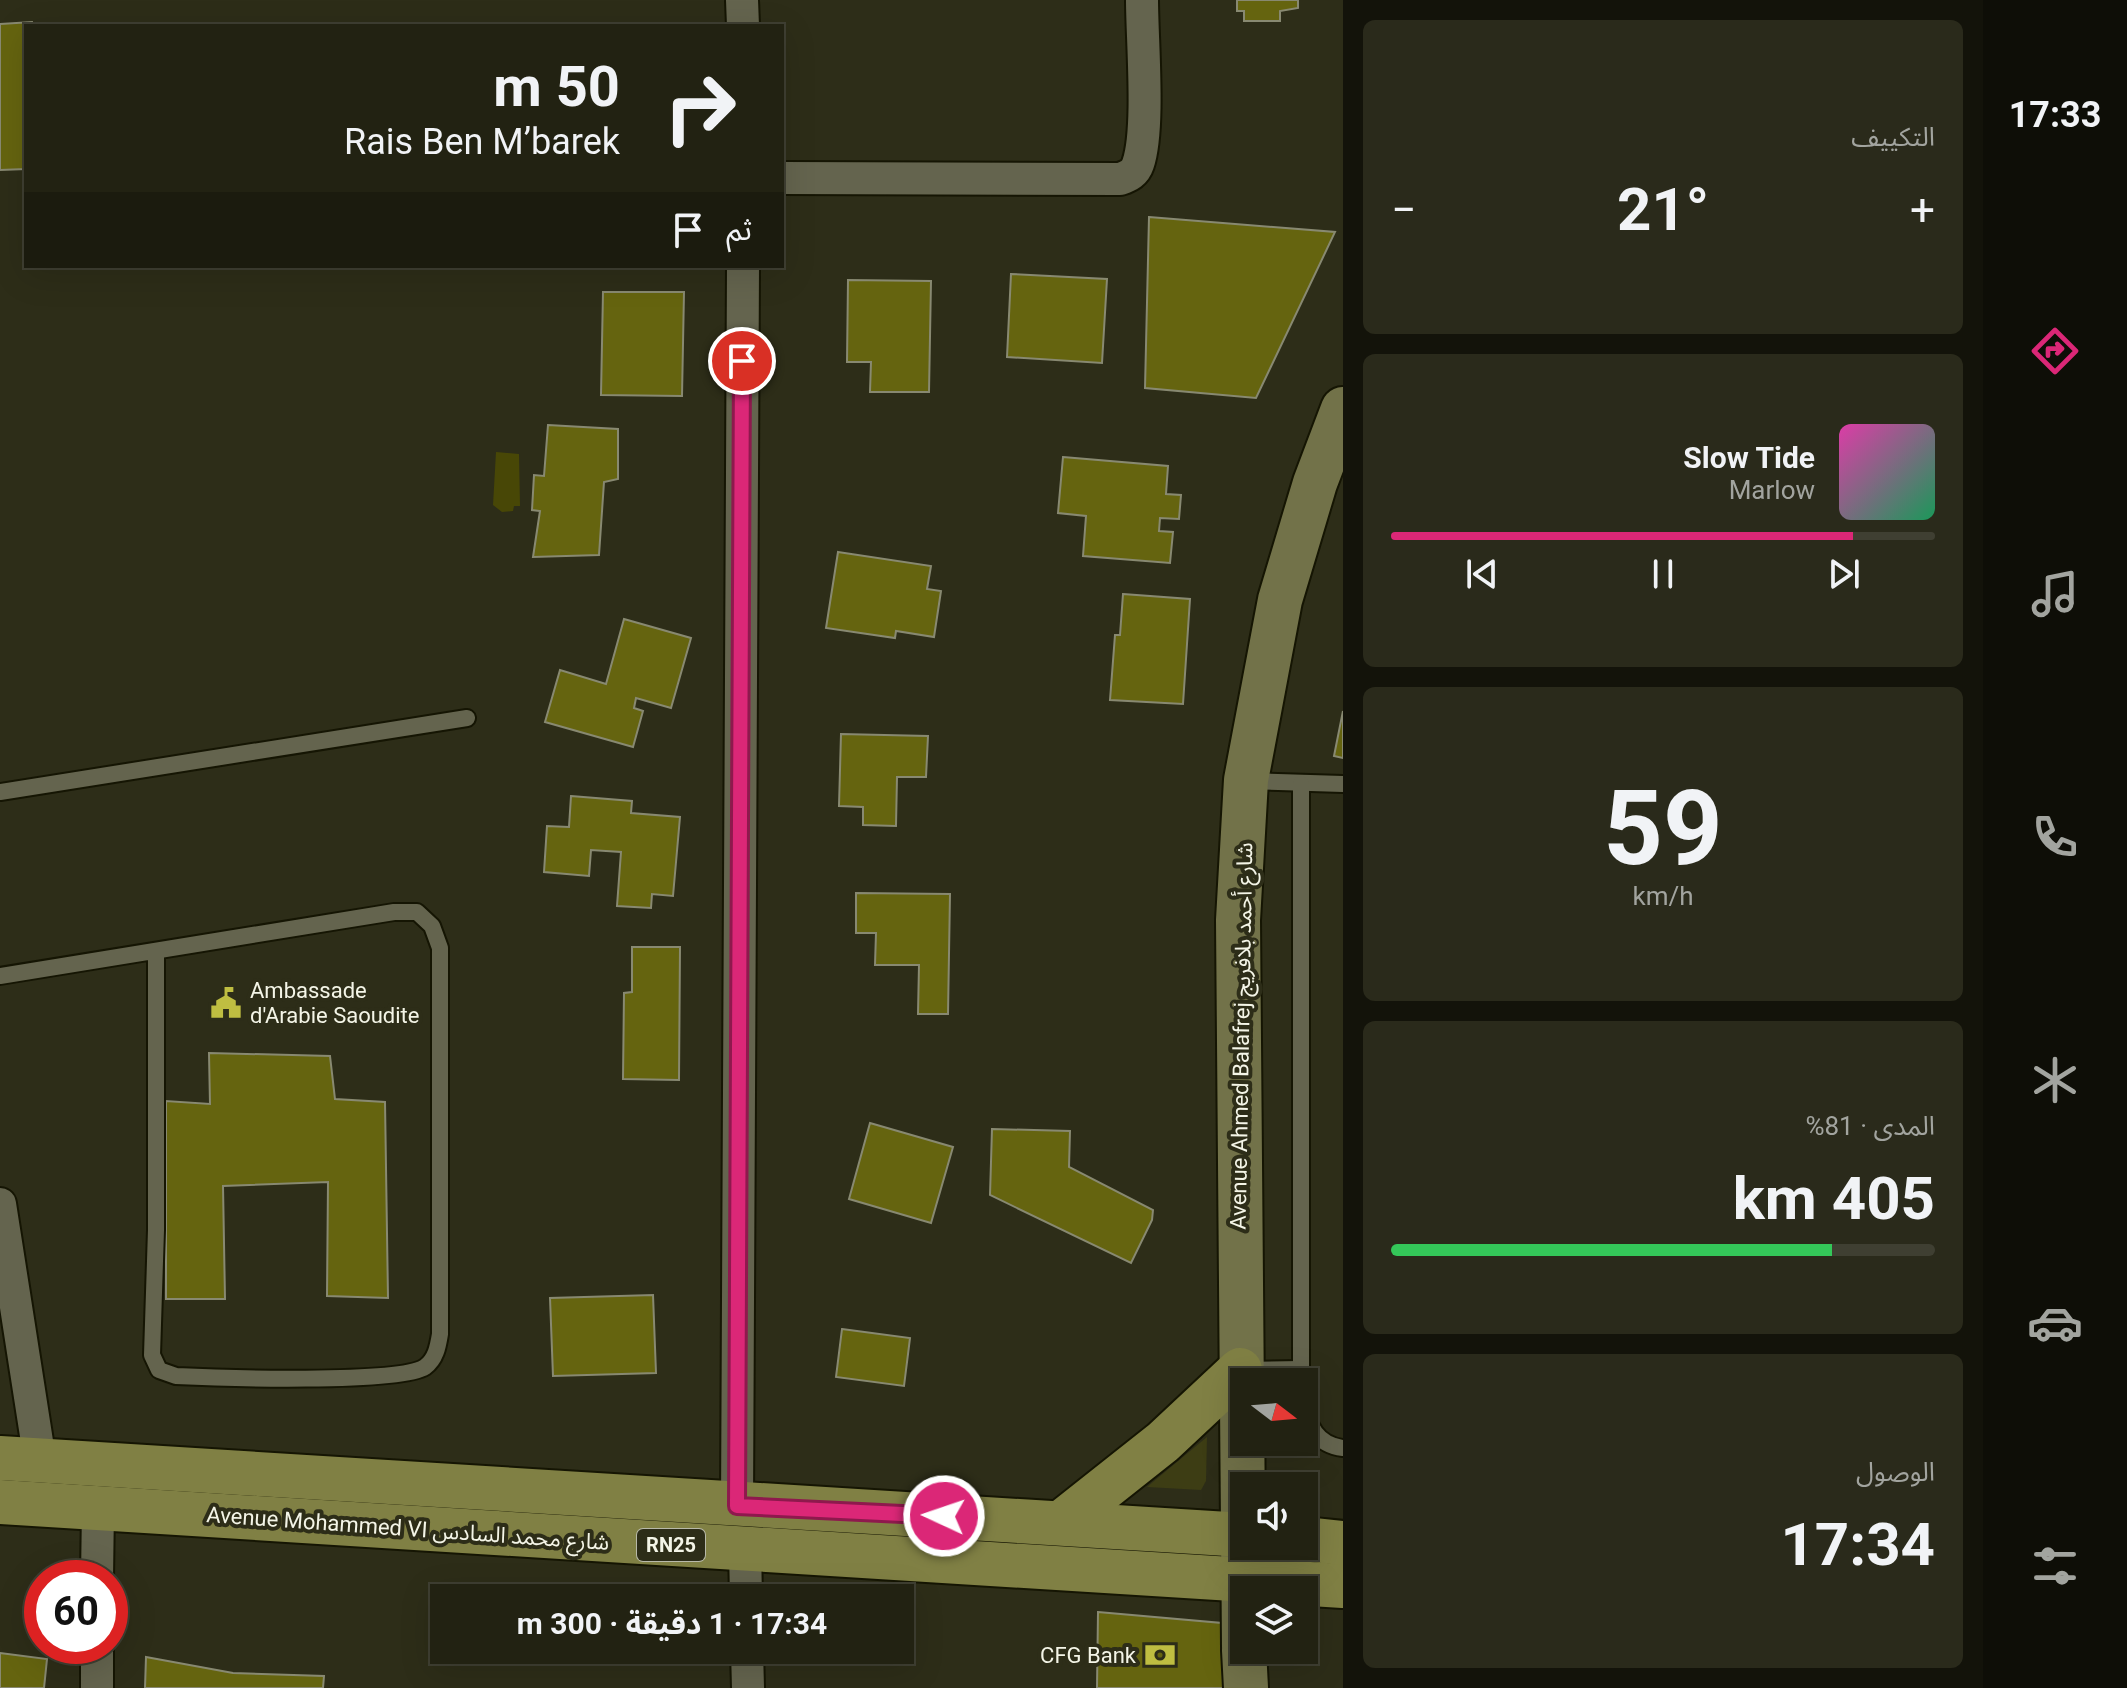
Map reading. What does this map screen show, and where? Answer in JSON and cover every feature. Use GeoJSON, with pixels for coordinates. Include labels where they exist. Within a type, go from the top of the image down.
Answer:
{"type":"FeatureCollection","features":[{"type":"Feature","properties":{"kind":"main road","name":"Avenue Ahmed Balafrej شارع أحمد بلافريج"},"geometry":{"type":"LineString","coordinates":[[1240,1368],[1238,920],[1246,780],[1280,600],[1315,483],[1343,409]]}},
{"type":"Feature","properties":{"kind":"main road"},"geometry":{"type":"LineString","coordinates":[[1062,1522],[1191,1418],[1230,1380]]}},
{"type":"Feature","properties":{"kind":"main road","name":"Avenue Mohammed VI شارع محمد السادس"},"geometry":{"type":"LineString","coordinates":[[20,1459],[737,1506],[1062,1522],[1230,1534]]}},
{"type":"Feature","properties":{"kind":"main road","name":"Avenue Mohammed VI شارع محمد السادس"},"geometry":{"type":"LineString","coordinates":[[0,1502],[1230,1579]]}},
{"type":"Feature","properties":{"kind":"main road"},"geometry":{"type":"LineString","coordinates":[[1318,1540],[1343,1543]]}},
{"type":"Feature","properties":{"kind":"main road","name":"Avenue Mohammed VI شارع محمد السادس"},"geometry":{"type":"LineString","coordinates":[[1318,1585],[1343,1586]]}},
{"type":"Feature","properties":{"kind":"main road","name":"Avenue Ahmed Balafrej شارع أحمد بلافريج"},"geometry":{"type":"LineString","coordinates":[[1245,1664],[1246,1688]]}},
{"type":"Feature","properties":{"kind":"street"},"geometry":{"type":"LineString","coordinates":[[742,0],[743,24]]}},
{"type":"Feature","properties":{"kind":"street"},"geometry":{"type":"LineString","coordinates":[[784,178],[1120,179],[1129,176],[1138,164],[1142,134],[1142,0]]}},
{"type":"Feature","properties":{"kind":"street"},"geometry":{"type":"LineString","coordinates":[[737,1506],[743,268]]}},
{"type":"Feature","properties":{"kind":"street"},"geometry":{"type":"LineString","coordinates":[[0,1204],[20,1459]]}},
{"type":"Feature","properties":{"kind":"street"},"geometry":{"type":"LineString","coordinates":[[97,1560],[98,1508]]}},
{"type":"Feature","properties":{"kind":"street"},"geometry":{"type":"LineString","coordinates":[[745,1549],[746,1584]]}},
{"type":"Feature","properties":{"kind":"street"},"geometry":{"type":"LineString","coordinates":[[97,1664],[97,1688]]}},
{"type":"Feature","properties":{"kind":"street"},"geometry":{"type":"LineString","coordinates":[[747,1664],[748,1688]]}},
{"type":"Feature","properties":{"kind":"lane"},"geometry":{"type":"LineString","coordinates":[[0,792],[467,718]]}},
{"type":"Feature","properties":{"kind":"lane"},"geometry":{"type":"LineString","coordinates":[[1246,780],[1343,784]]}},
{"type":"Feature","properties":{"kind":"lane"},"geometry":{"type":"LineString","coordinates":[[1301,784],[1301,1368]]}},
{"type":"Feature","properties":{"kind":"lane"},"geometry":{"type":"LineString","coordinates":[[0,976],[394,912],[417,912],[432,926],[440,948],[440,1334],[436,1352],[424,1367],[400,1374],[331,1377],[176,1376],[159,1370],[152,1355],[156,1230],[156,952]]}},
{"type":"Feature","properties":{"kind":"lane"},"geometry":{"type":"LineString","coordinates":[[1318,1436],[1331,1446],[1343,1448]]}},
{"type":"Feature","properties":{"kind":"shaded area"},"geometry":{"type":"Polygon","coordinates":[[[496,452],[519,454],[520,506],[514,506],[513,511],[502,512],[493,505],[496,452]]]}},
{"type":"Feature","properties":{"kind":"shaded area"},"geometry":{"type":"Polygon","coordinates":[[[1207,1437],[1206,1481],[1201,1490],[1147,1487],[1207,1437]]]}},
{"type":"Feature","properties":{"kind":"building"},"geometry":{"type":"Polygon","coordinates":[[[1237,0],[1298,0],[1298,8],[1280,11],[1280,21],[1244,21],[1244,11],[1237,11],[1237,0]]]}},
{"type":"Feature","properties":{"kind":"building"},"geometry":{"type":"Polygon","coordinates":[[[32,22],[32,24],[24,24],[24,169],[0,170],[0,24],[32,22]]]}},
{"type":"Feature","properties":{"kind":"building"},"geometry":{"type":"Polygon","coordinates":[[[1149,217],[1335,232],[1256,398],[1145,388],[1149,217]]]}},
{"type":"Feature","properties":{"kind":"building"},"geometry":{"type":"Polygon","coordinates":[[[1011,274],[1107,279],[1102,363],[1007,357],[1011,274]]]}},
{"type":"Feature","properties":{"kind":"building"},"geometry":{"type":"Polygon","coordinates":[[[848,280],[931,281],[929,392],[870,392],[871,362],[847,362],[848,280]]]}},
{"type":"Feature","properties":{"kind":"building"},"geometry":{"type":"Polygon","coordinates":[[[603,292],[684,292],[682,396],[601,395],[603,292]]]}},
{"type":"Feature","properties":{"kind":"building"},"geometry":{"type":"Polygon","coordinates":[[[548,425],[618,429],[618,479],[604,482],[599,555],[533,557],[540,511],[532,510],[534,475],[544,476],[548,425]]]}},
{"type":"Feature","properties":{"kind":"building"},"geometry":{"type":"Polygon","coordinates":[[[1063,457],[1168,466],[1166,494],[1181,495],[1179,519],[1160,518],[1159,531],[1173,532],[1170,563],[1083,556],[1086,516],[1058,513],[1063,457]]]}},
{"type":"Feature","properties":{"kind":"building"},"geometry":{"type":"Polygon","coordinates":[[[838,552],[931,566],[927,589],[941,591],[934,637],[896,631],[895,638],[826,628],[838,552]]]}},
{"type":"Feature","properties":{"kind":"building"},"geometry":{"type":"Polygon","coordinates":[[[1123,594],[1190,599],[1183,704],[1110,700],[1115,635],[1120,635],[1123,594]]]}},
{"type":"Feature","properties":{"kind":"building"},"geometry":{"type":"Polygon","coordinates":[[[624,619],[691,638],[671,708],[636,698],[634,708],[643,711],[633,747],[545,722],[560,670],[606,684],[624,619]]]}},
{"type":"Feature","properties":{"kind":"building"},"geometry":{"type":"Polygon","coordinates":[[[1343,711],[1343,758],[1334,756],[1343,711]]]}},
{"type":"Feature","properties":{"kind":"building"},"geometry":{"type":"Polygon","coordinates":[[[841,734],[928,736],[926,777],[897,777],[896,826],[863,825],[863,807],[839,806],[841,734]]]}},
{"type":"Feature","properties":{"kind":"building"},"geometry":{"type":"Polygon","coordinates":[[[571,796],[632,801],[631,813],[680,817],[673,896],[652,894],[651,908],[617,906],[621,852],[591,850],[589,876],[544,872],[547,826],[569,827],[571,796]]]}},
{"type":"Feature","properties":{"kind":"building"},"geometry":{"type":"Polygon","coordinates":[[[856,893],[950,894],[948,1014],[918,1014],[919,965],[875,965],[876,933],[856,933],[856,893]]]}},
{"type":"Feature","properties":{"kind":"building"},"geometry":{"type":"Polygon","coordinates":[[[632,947],[680,947],[679,1080],[623,1079],[624,993],[632,992],[632,947]]]}},
{"type":"Feature","properties":{"kind":"building"},"geometry":{"type":"Polygon","coordinates":[[[209,1053],[330,1056],[335,1099],[385,1102],[388,1298],[327,1296],[328,1182],[223,1186],[225,1299],[166,1299],[166,1101],[210,1104],[209,1053]]]}},
{"type":"Feature","properties":{"kind":"building"},"geometry":{"type":"Polygon","coordinates":[[[870,1123],[953,1147],[931,1223],[849,1199],[870,1123]]]}},
{"type":"Feature","properties":{"kind":"building"},"geometry":{"type":"Polygon","coordinates":[[[992,1129],[1070,1131],[1069,1167],[1153,1210],[1152,1220],[1131,1263],[990,1195],[992,1129]]]}},
{"type":"Feature","properties":{"kind":"building"},"geometry":{"type":"Polygon","coordinates":[[[653,1295],[656,1373],[553,1376],[550,1298],[653,1295]]]}},
{"type":"Feature","properties":{"kind":"building"},"geometry":{"type":"Polygon","coordinates":[[[842,1329],[910,1338],[904,1386],[836,1377],[842,1329]]]}},
{"type":"Feature","properties":{"kind":"building","name":"CFG Bank"},"geometry":{"type":"Polygon","coordinates":[[[1098,1612],[1222,1623],[1223,1688],[1097,1688],[1098,1612]]]}},
{"type":"Feature","properties":{"kind":"building"},"geometry":{"type":"Polygon","coordinates":[[[0,1653],[24,1656],[24,1664],[46,1664],[44,1688],[0,1688],[0,1653]]]}},
{"type":"Feature","properties":{"kind":"building"},"geometry":{"type":"Polygon","coordinates":[[[146,1657],[233,1673],[324,1676],[323,1688],[145,1688],[146,1657]]]}},
{"type":"Feature","properties":{"kind":"place","name":"Ambassade d'Arabie Saoudite"},"geometry":{"type":"Point","coordinates":[226,1003]}},
{"type":"Feature","properties":{"kind":"place","name":"CFG Bank"},"geometry":{"type":"Point","coordinates":[1160,1655]}},
{"type":"Feature","properties":{"kind":"route"},"geometry":{"type":"LineString","coordinates":[[742,361],[737,1506],[944,1516]]}}]}
